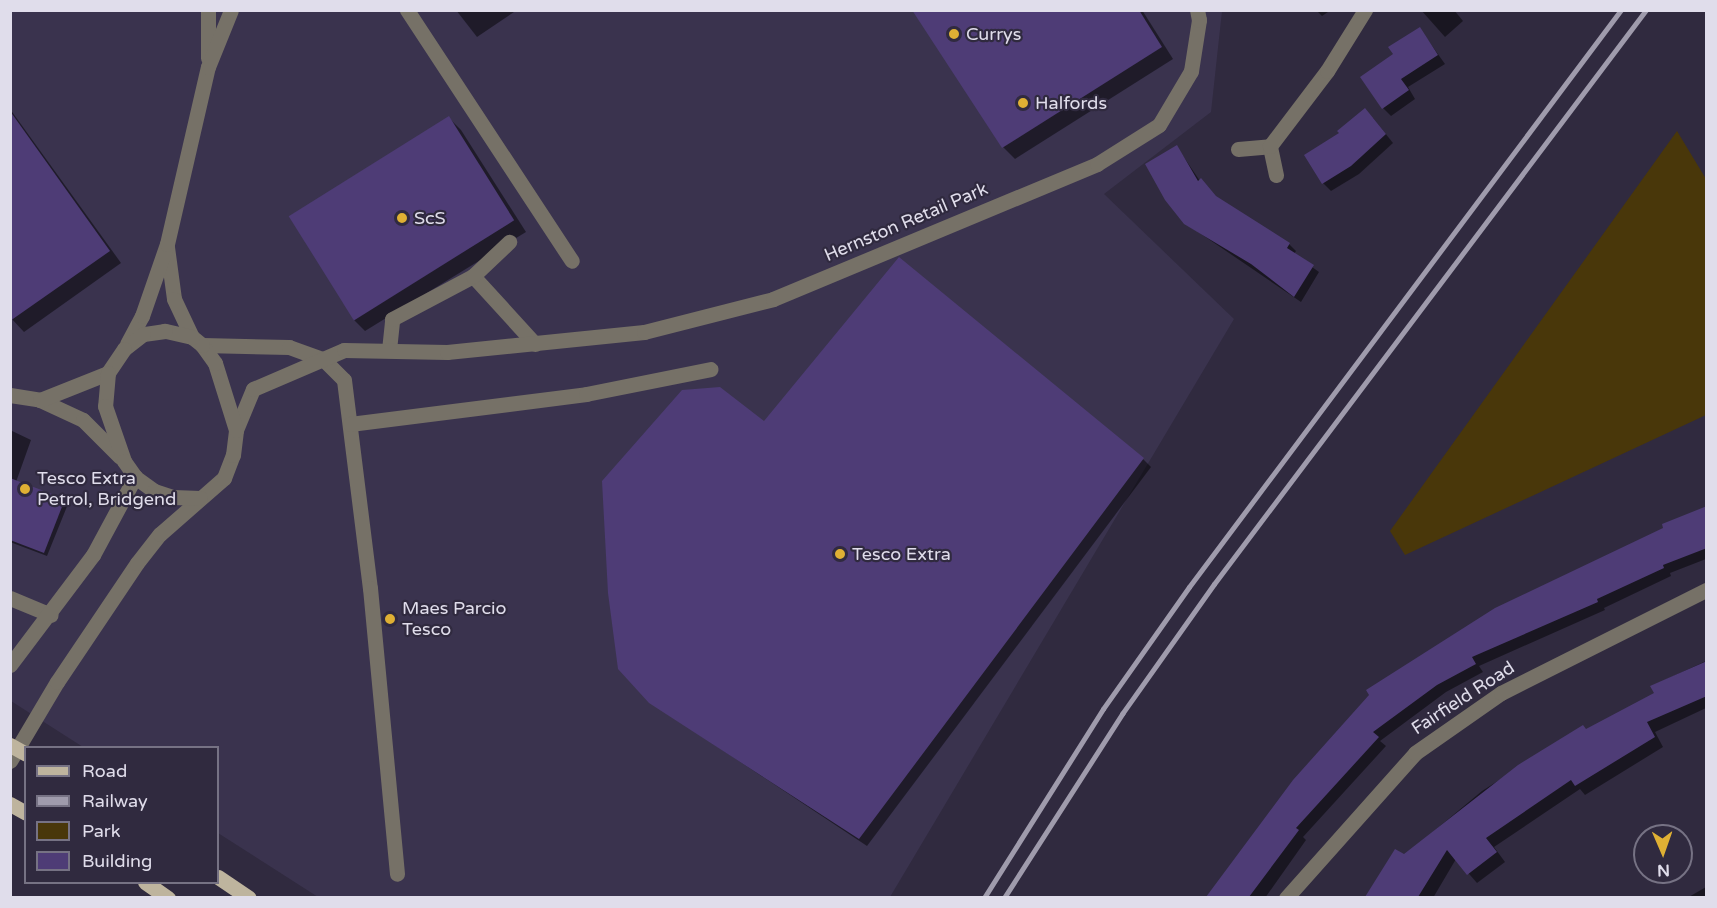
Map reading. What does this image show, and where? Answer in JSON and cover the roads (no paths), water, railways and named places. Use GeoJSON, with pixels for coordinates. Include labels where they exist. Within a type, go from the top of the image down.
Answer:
{"type":"FeatureCollection","features":[{"type":"Feature","properties":{"kind":"main road"},"geometry":{"type":"LineString","coordinates":[[10,804],[24,812]]}},
{"type":"Feature","properties":{"kind":"main road"},"geometry":{"type":"LineString","coordinates":[[219,878],[249,897]]}},
{"type":"Feature","properties":{"kind":"main road"},"geometry":{"type":"LineString","coordinates":[[148,884],[168,897]]}},
{"type":"Feature","properties":{"kind":"street"},"geometry":{"type":"LineString","coordinates":[[208,10],[208,68]]}},
{"type":"Feature","properties":{"kind":"street"},"geometry":{"type":"LineString","coordinates":[[124,461],[105,405],[108,373],[142,316],[167,244],[208,68],[231,10]]}},
{"type":"Feature","properties":{"kind":"street"},"geometry":{"type":"LineString","coordinates":[[407,10],[572,261]]}},
{"type":"Feature","properties":{"kind":"street","name":"Hernston Retail Park"},"geometry":{"type":"LineString","coordinates":[[16,753],[57,682],[137,563],[160,534],[224,478],[236,430],[253,389],[344,350],[447,351],[644,332],[773,299],[1097,164],[1159,125],[1191,71],[1199,20],[1197,10]]}},
{"type":"Feature","properties":{"kind":"street"},"geometry":{"type":"LineString","coordinates":[[1238,149],[1270,146],[1327,71],[1365,10]]}},
{"type":"Feature","properties":{"kind":"street"},"geometry":{"type":"LineString","coordinates":[[1270,146],[1276,175]]}},
{"type":"Feature","properties":{"kind":"street"},"geometry":{"type":"LineString","coordinates":[[389,350],[392,319],[473,276],[509,242]]}},
{"type":"Feature","properties":{"kind":"street"},"geometry":{"type":"LineString","coordinates":[[167,244],[174,299],[197,341],[215,363],[236,430]]}},
{"type":"Feature","properties":{"kind":"street"},"geometry":{"type":"LineString","coordinates":[[473,276],[535,344]]}},
{"type":"Feature","properties":{"kind":"street"},"geometry":{"type":"LineString","coordinates":[[124,349],[143,334],[165,331],[197,341],[289,346],[324,360],[344,380],[398,874]]}},
{"type":"Feature","properties":{"kind":"street"},"geometry":{"type":"LineString","coordinates":[[350,423],[586,394],[711,369]]}},
{"type":"Feature","properties":{"kind":"street"},"geometry":{"type":"LineString","coordinates":[[40,400],[108,373]]}},
{"type":"Feature","properties":{"kind":"street"},"geometry":{"type":"LineString","coordinates":[[10,395],[40,400],[83,420],[124,461],[135,477],[163,494],[200,498]]}},
{"type":"Feature","properties":{"kind":"street"},"geometry":{"type":"LineString","coordinates":[[10,664],[51,615],[93,555],[135,477]]}},
{"type":"Feature","properties":{"kind":"street","name":"Fairfield Road"},"geometry":{"type":"LineString","coordinates":[[1286,897],[1415,753],[1501,693],[1707,590]]}},
{"type":"Feature","properties":{"kind":"street"},"geometry":{"type":"LineString","coordinates":[[10,598],[51,615]]}},
{"type":"Feature","properties":{"kind":"railway"},"geometry":{"type":"LineString","coordinates":[[984,898],[1103,709],[1189,587],[1621,10]]}},
{"type":"Feature","properties":{"kind":"railway"},"geometry":{"type":"LineString","coordinates":[[1004,898],[1122,714],[1214,584],[1646,10]]}},
{"type":"Feature","properties":{"kind":"place","name":"Currys"},"geometry":{"type":"Point","coordinates":[954,34]}},
{"type":"Feature","properties":{"kind":"place","name":"Halfords"},"geometry":{"type":"Point","coordinates":[1023,103]}},
{"type":"Feature","properties":{"kind":"place","name":"ScS"},"geometry":{"type":"Point","coordinates":[402,218]}},
{"type":"Feature","properties":{"kind":"place","name":"Tesco Extra Petrol, Bridgend"},"geometry":{"type":"Point","coordinates":[25,489]}},
{"type":"Feature","properties":{"kind":"place","name":"Tesco Extra"},"geometry":{"type":"Point","coordinates":[840,554]}},
{"type":"Feature","properties":{"kind":"place","name":"Maes Parcio Tesco"},"geometry":{"type":"Point","coordinates":[390,619]}}]}
